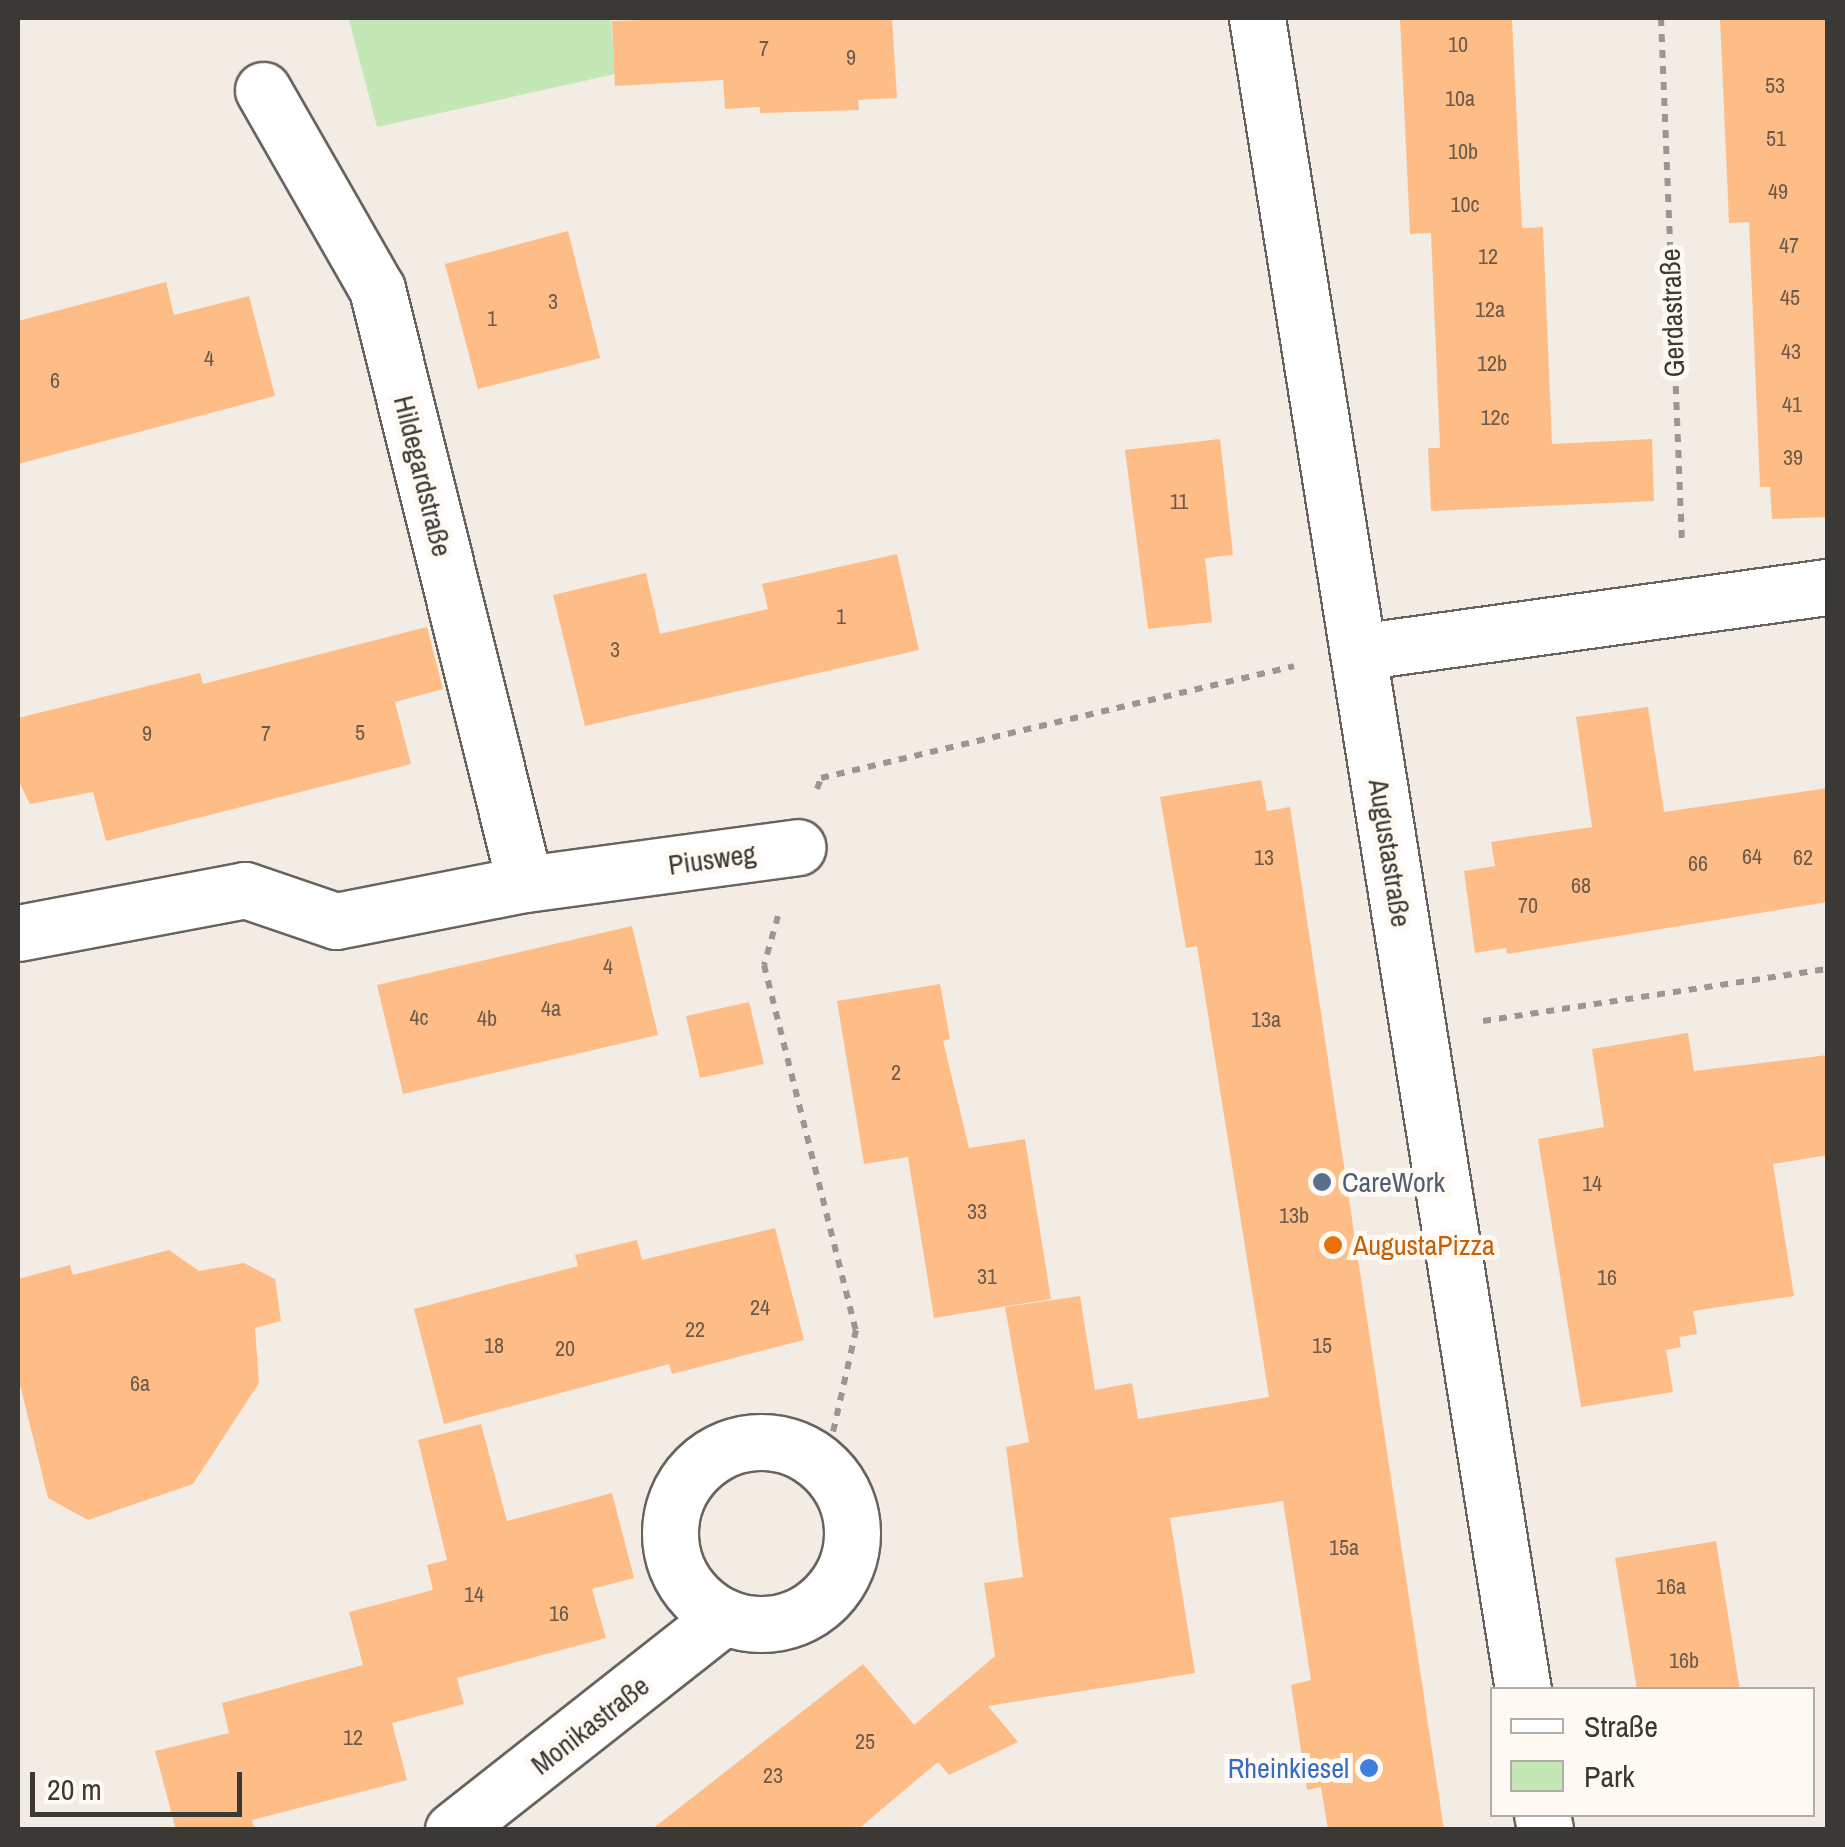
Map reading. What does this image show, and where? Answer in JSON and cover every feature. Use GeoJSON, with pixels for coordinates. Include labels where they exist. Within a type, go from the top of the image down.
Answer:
{"type":"FeatureCollection","features":[{"type":"Feature","properties":{"kind":"street","name":"Augustastraße"},"geometry":{"type":"LineString","coordinates":[[1258,18],[1523,1687]]}},
{"type":"Feature","properties":{"kind":"street","name":"Hildegardstraße"},"geometry":{"type":"LineString","coordinates":[[262,90],[376,289],[526,884]]}},
{"type":"Feature","properties":{"kind":"street"},"geometry":{"type":"LineString","coordinates":[[1358,652],[1828,587]]}},
{"type":"Feature","properties":{"kind":"street","name":"Piusweg"},"geometry":{"type":"LineString","coordinates":[[18,933],[246,890],[336,921],[526,884],[796,847]]}},
{"type":"Feature","properties":{"kind":"street"},"geometry":{"type":"LineString","coordinates":[[744,1443],[802,1450],[826,1468],[852,1518],[844,1572],[828,1596],[780,1623],[724,1618],[680,1580],[671,1552],[669,1522],[685,1482],[716,1453],[744,1443]]}},
{"type":"Feature","properties":{"kind":"street","name":"Monikastraße"},"geometry":{"type":"LineString","coordinates":[[453,1830],[724,1618]]}},
{"type":"Feature","properties":{"kind":"path","name":"Gerdastraße"},"geometry":{"type":"LineString","coordinates":[[1661,18],[1684,609]]}},
{"type":"Feature","properties":{"kind":"path"},"geometry":{"type":"LineString","coordinates":[[826,1468],[856,1330],[764,965],[796,847],[821,778],[1358,652]]}},
{"type":"Feature","properties":{"kind":"path"},"geometry":{"type":"LineString","coordinates":[[1419,1031],[1828,969]]}},
{"type":"Feature","properties":{"kind":"green space"},"geometry":{"type":"Polygon","coordinates":[[[611,18],[615,74],[377,127],[349,20],[611,18]]]}},
{"type":"Feature","properties":{"kind":"building"},"geometry":{"type":"Polygon","coordinates":[[[892,18],[897,98],[858,100],[859,110],[760,113],[760,107],[725,109],[723,80],[615,86],[612,21],[892,18]]]}},
{"type":"Feature","properties":{"kind":"building"},"geometry":{"type":"Polygon","coordinates":[[[1400,18],[1512,18],[1522,228],[1543,227],[1552,444],[1652,439],[1654,501],[1431,511],[1428,448],[1440,448],[1431,233],[1410,234],[1400,18]]]}},
{"type":"Feature","properties":{"kind":"building"},"geometry":{"type":"Polygon","coordinates":[[[1720,18],[1828,18],[1828,517],[1772,519],[1770,487],[1760,487],[1749,222],[1729,223],[1720,18]]]}},
{"type":"Feature","properties":{"kind":"building"},"geometry":{"type":"Polygon","coordinates":[[[568,231],[600,358],[478,389],[445,264],[568,231]]]}},
{"type":"Feature","properties":{"kind":"building"},"geometry":{"type":"Polygon","coordinates":[[[166,282],[174,315],[249,296],[275,396],[18,464],[18,321],[166,282]]]}},
{"type":"Feature","properties":{"kind":"building"},"geometry":{"type":"Polygon","coordinates":[[[1220,439],[1233,555],[1205,558],[1212,622],[1148,629],[1125,450],[1220,439]]]}},
{"type":"Feature","properties":{"kind":"building"},"geometry":{"type":"Polygon","coordinates":[[[897,554],[919,650],[585,726],[553,595],[646,573],[660,634],[768,609],[762,584],[897,554]]]}},
{"type":"Feature","properties":{"kind":"building"},"geometry":{"type":"Polygon","coordinates":[[[427,627],[443,689],[395,702],[411,764],[106,841],[93,792],[30,804],[18,780],[18,718],[200,673],[203,684],[427,627]]]}},
{"type":"Feature","properties":{"kind":"building"},"geometry":{"type":"Polygon","coordinates":[[[1648,707],[1664,812],[1828,788],[1828,902],[1507,954],[1506,948],[1475,953],[1464,871],[1495,866],[1491,842],[1592,827],[1576,717],[1648,707]]]}},
{"type":"Feature","properties":{"kind":"building"},"geometry":{"type":"Polygon","coordinates":[[[1261,780],[1267,811],[1290,807],[1444,1830],[1328,1830],[1321,1787],[1307,1790],[1291,1685],[1311,1680],[1283,1501],[1170,1518],[1195,1673],[988,1706],[1018,1742],[949,1775],[938,1762],[857,1830],[651,1830],[863,1664],[914,1725],[995,1656],[984,1583],[1023,1577],[1006,1447],[1029,1442],[1005,1307],[1080,1296],[1095,1390],[1132,1383],[1138,1419],[1269,1397],[1197,946],[1186,948],[1160,797],[1261,780]]]}},
{"type":"Feature","properties":{"kind":"building"},"geometry":{"type":"Polygon","coordinates":[[[632,926],[658,1035],[403,1094],[377,985],[632,926]]]}},
{"type":"Feature","properties":{"kind":"building"},"geometry":{"type":"Polygon","coordinates":[[[940,984],[950,1039],[943,1041],[969,1148],[1025,1139],[1051,1299],[934,1318],[908,1157],[864,1164],[837,1001],[940,984]]]}},
{"type":"Feature","properties":{"kind":"building"},"geometry":{"type":"Polygon","coordinates":[[[749,1002],[764,1064],[700,1078],[686,1016],[749,1002]]]}},
{"type":"Feature","properties":{"kind":"building"},"geometry":{"type":"Polygon","coordinates":[[[1688,1033],[1694,1071],[1828,1055],[1828,1155],[1773,1164],[1794,1296],[1693,1311],[1697,1334],[1679,1337],[1681,1347],[1666,1350],[1673,1392],[1581,1407],[1538,1139],[1604,1127],[1592,1049],[1688,1033]]]}},
{"type":"Feature","properties":{"kind":"building"},"geometry":{"type":"Polygon","coordinates":[[[775,1228],[804,1340],[672,1374],[669,1364],[444,1424],[414,1309],[578,1266],[575,1255],[637,1240],[642,1260],[775,1228]]]}},
{"type":"Feature","properties":{"kind":"building"},"geometry":{"type":"Polygon","coordinates":[[[169,1250],[199,1271],[244,1263],[275,1279],[281,1321],[255,1328],[259,1383],[193,1484],[88,1520],[48,1498],[18,1377],[18,1279],[70,1265],[73,1275],[169,1250]]]}},
{"type":"Feature","properties":{"kind":"building"},"geometry":{"type":"Polygon","coordinates":[[[481,1424],[507,1521],[612,1493],[634,1578],[592,1589],[606,1638],[457,1678],[464,1704],[392,1723],[407,1780],[252,1820],[255,1830],[176,1830],[155,1751],[229,1733],[222,1703],[363,1665],[349,1612],[433,1590],[427,1565],[447,1560],[418,1440],[481,1424]]]}},
{"type":"Feature","properties":{"kind":"building"},"geometry":{"type":"Polygon","coordinates":[[[1716,1541],[1740,1687],[1636,1687],[1615,1558],[1716,1541]]]}},
{"type":"Feature","properties":{"kind":"place","name":"CareWork"},"geometry":{"type":"Point","coordinates":[1322,1182]}},
{"type":"Feature","properties":{"kind":"place","name":"AugustaPizza"},"geometry":{"type":"Point","coordinates":[1333,1245]}},
{"type":"Feature","properties":{"kind":"place","name":"Rheinkiesel"},"geometry":{"type":"Point","coordinates":[1369,1768]}}]}
